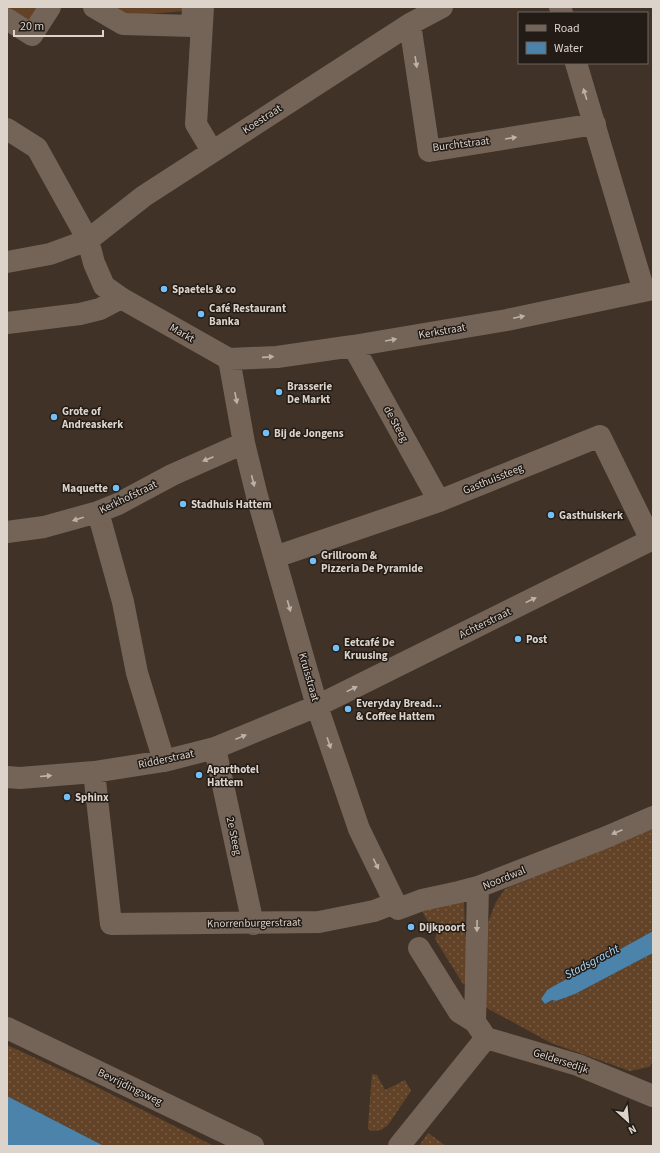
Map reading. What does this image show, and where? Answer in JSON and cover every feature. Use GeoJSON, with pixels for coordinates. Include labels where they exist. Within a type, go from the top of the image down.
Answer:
{"type":"FeatureCollection","features":[{"type":"Feature","properties":{"kind":"street"},"geometry":{"type":"LineString","coordinates":[[7,19],[32,36],[50,7]]}},
{"type":"Feature","properties":{"kind":"street"},"geometry":{"type":"LineString","coordinates":[[94,7],[123,24],[192,26],[193,7]]}},
{"type":"Feature","properties":{"kind":"street"},"geometry":{"type":"LineString","coordinates":[[203,7],[196,124],[212,151]]}},
{"type":"Feature","properties":{"kind":"street","name":"Koestraat"},"geometry":{"type":"LineString","coordinates":[[7,262],[50,254],[88,240],[144,196],[212,151],[410,24],[442,7]]}},
{"type":"Feature","properties":{"kind":"street","name":"Burchtstraat"},"geometry":{"type":"LineString","coordinates":[[410,24],[429,150],[595,124]]}},
{"type":"Feature","properties":{"kind":"street"},"geometry":{"type":"LineString","coordinates":[[576,64],[595,124],[599,143],[649,290]]}},
{"type":"Feature","properties":{"kind":"street","name":"Markt"},"geometry":{"type":"LineString","coordinates":[[7,129],[37,148],[88,240],[94,263],[104,286],[121,298],[229,359]]}},
{"type":"Feature","properties":{"kind":"street","name":"Kerkstraat"},"geometry":{"type":"LineString","coordinates":[[229,359],[277,357],[353,346],[507,320],[649,290]]}},
{"type":"Feature","properties":{"kind":"street"},"geometry":{"type":"LineString","coordinates":[[7,324],[80,314],[100,309],[121,298]]}},
{"type":"Feature","properties":{"kind":"street","name":"de Steeg"},"geometry":{"type":"LineString","coordinates":[[353,346],[438,501]]}},
{"type":"Feature","properties":{"kind":"street"},"geometry":{"type":"LineString","coordinates":[[229,359],[244,443]]}},
{"type":"Feature","properties":{"kind":"street","name":"Gasthuissteeg"},"geometry":{"type":"LineString","coordinates":[[275,557],[438,501],[600,436],[652,540]]}},
{"type":"Feature","properties":{"kind":"street","name":"Kerkhofstraat"},"geometry":{"type":"LineString","coordinates":[[7,532],[44,527],[81,518],[98,512],[127,499],[172,475],[244,443]]}},
{"type":"Feature","properties":{"kind":"street","name":"Kruisstraat"},"geometry":{"type":"LineString","coordinates":[[244,443],[257,496],[317,706],[359,829],[396,906]]}},
{"type":"Feature","properties":{"kind":"street"},"geometry":{"type":"LineString","coordinates":[[98,512],[123,602],[137,673],[164,761]]}},
{"type":"Feature","properties":{"kind":"street","name":"Achterstraat"},"geometry":{"type":"LineString","coordinates":[[317,706],[652,540]]}},
{"type":"Feature","properties":{"kind":"street","name":"Ridderstraat"},"geometry":{"type":"LineString","coordinates":[[7,777],[20,778],[94,772],[164,761],[215,748],[317,706]]}},
{"type":"Feature","properties":{"kind":"street","name":"2e Steeg"},"geometry":{"type":"LineString","coordinates":[[215,748],[253,924]]}},
{"type":"Feature","properties":{"kind":"street","name":"Knorrenburgerstraat"},"geometry":{"type":"LineString","coordinates":[[94,772],[110,924],[253,924],[320,922],[478,887]]}},
{"type":"Feature","properties":{"kind":"street","name":"Noordwal"},"geometry":{"type":"LineString","coordinates":[[480,1030],[478,887],[604,838],[653,817]]}},
{"type":"Feature","properties":{"kind":"street"},"geometry":{"type":"LineString","coordinates":[[399,1146],[480,1030],[459,1012],[419,948]]}},
{"type":"Feature","properties":{"kind":"street","name":"Bevrijdingsweg"},"geometry":{"type":"LineString","coordinates":[[7,1028],[253,1146]]}},
{"type":"Feature","properties":{"kind":"street","name":"Geldersedijk"},"geometry":{"type":"LineString","coordinates":[[480,1030],[652,1093]]}},
{"type":"Feature","properties":{"kind":"shaded area"},"geometry":{"type":"Polygon","coordinates":[[[7,7],[45,7],[32,28],[7,14],[7,7]]]}},
{"type":"Feature","properties":{"kind":"shaded area"},"geometry":{"type":"Polygon","coordinates":[[[108,7],[185,7],[185,11],[126,16],[108,7]]]}},
{"type":"Feature","properties":{"kind":"shaded area"},"geometry":{"type":"Polygon","coordinates":[[[653,828],[653,931],[547,990],[541,999],[545,1004],[552,1000],[556,1001],[575,994],[653,953],[653,1062],[649,1067],[630,1071],[551,1043],[483,1006],[487,925],[496,902],[505,889],[653,828]]]}},
{"type":"Feature","properties":{"kind":"shaded area"},"geometry":{"type":"Polygon","coordinates":[[[464,898],[465,931],[471,972],[469,983],[463,984],[435,939],[437,932],[432,929],[422,911],[464,898]]]}},
{"type":"Feature","properties":{"kind":"shaded area"},"geometry":{"type":"Polygon","coordinates":[[[7,1045],[87,1082],[214,1146],[104,1146],[7,1096],[7,1045]]]}},
{"type":"Feature","properties":{"kind":"shaded area"},"geometry":{"type":"Polygon","coordinates":[[[372,1074],[377,1075],[385,1090],[405,1080],[411,1091],[388,1125],[381,1130],[372,1131],[368,1129],[368,1125],[372,1074]]]}},
{"type":"Feature","properties":{"kind":"shaded area"},"geometry":{"type":"Polygon","coordinates":[[[428,1133],[446,1146],[419,1146],[428,1133]]]}},
{"type":"Feature","properties":{"kind":"water"},"geometry":{"type":"Polygon","coordinates":[[[653,931],[653,953],[575,994],[556,1001],[552,1000],[545,1004],[541,999],[547,990],[653,931]]]}},
{"type":"Feature","properties":{"kind":"water"},"geometry":{"type":"Polygon","coordinates":[[[7,1096],[104,1146],[7,1146],[7,1096]]]}},
{"type":"Feature","properties":{"kind":"place","name":"Spaetels & co"},"geometry":{"type":"Point","coordinates":[164,289]}},
{"type":"Feature","properties":{"kind":"place","name":"Café Restaurant Banka"},"geometry":{"type":"Point","coordinates":[201,314]}},
{"type":"Feature","properties":{"kind":"place","name":"Brasserie De Markt"},"geometry":{"type":"Point","coordinates":[279,392]}},
{"type":"Feature","properties":{"kind":"place","name":"Grote of Andreaskerk"},"geometry":{"type":"Point","coordinates":[54,417]}},
{"type":"Feature","properties":{"kind":"place","name":"Bij de Jongens"},"geometry":{"type":"Point","coordinates":[266,433]}},
{"type":"Feature","properties":{"kind":"place","name":"Maquette"},"geometry":{"type":"Point","coordinates":[116,488]}},
{"type":"Feature","properties":{"kind":"place","name":"Stadhuis Hattem"},"geometry":{"type":"Point","coordinates":[183,504]}},
{"type":"Feature","properties":{"kind":"place","name":"Gasthuiskerk"},"geometry":{"type":"Point","coordinates":[551,515]}},
{"type":"Feature","properties":{"kind":"place","name":"Grillroom & Pizzeria De Pyramide"},"geometry":{"type":"Point","coordinates":[313,561]}},
{"type":"Feature","properties":{"kind":"place","name":"Post"},"geometry":{"type":"Point","coordinates":[518,639]}},
{"type":"Feature","properties":{"kind":"place","name":"Eetcafé De Kruusing"},"geometry":{"type":"Point","coordinates":[336,648]}},
{"type":"Feature","properties":{"kind":"place","name":"Everyday Bread... & Coffee Hattem"},"geometry":{"type":"Point","coordinates":[348,709]}},
{"type":"Feature","properties":{"kind":"place","name":"Aparthotel Hattem"},"geometry":{"type":"Point","coordinates":[199,775]}},
{"type":"Feature","properties":{"kind":"place","name":"Sphinx"},"geometry":{"type":"Point","coordinates":[67,797]}},
{"type":"Feature","properties":{"kind":"place","name":"Dijkpoort"},"geometry":{"type":"Point","coordinates":[411,927]}},
{"type":"Feature","properties":{"kind":"water label","name":"Stadsgracht"},"geometry":{"type":"Point","coordinates":[592,962]}}]}
